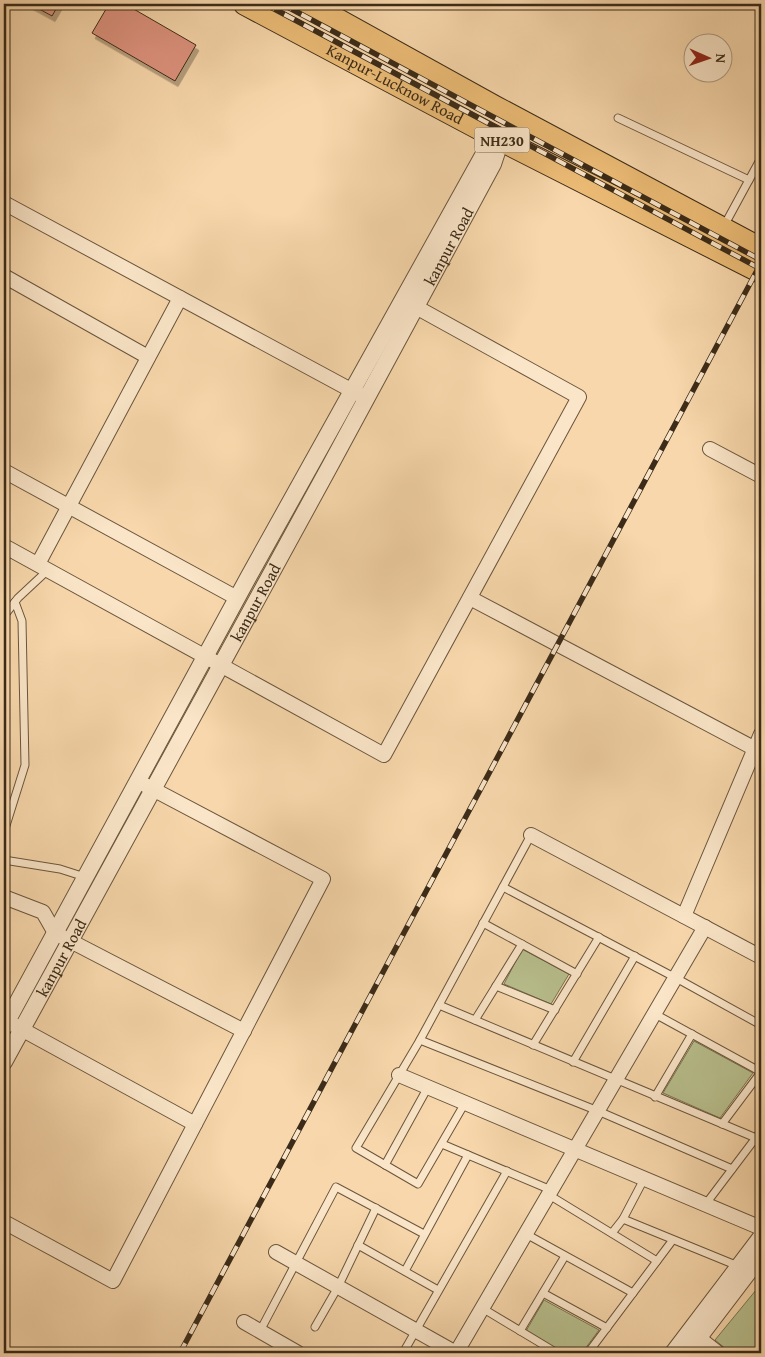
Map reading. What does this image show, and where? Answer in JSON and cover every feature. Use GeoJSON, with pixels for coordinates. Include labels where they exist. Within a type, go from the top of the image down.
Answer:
{"type":"FeatureCollection","features":[{"type":"Feature","properties":{"kind":"highway","name":"Kanpur-Lucknow Road"},"geometry":{"type":"LineString","coordinates":[[245,4],[501,140],[761,272]]}},
{"type":"Feature","properties":{"kind":"highway","name":"Kanpur-Lucknow Road"},"geometry":{"type":"LineString","coordinates":[[309,4],[495,108],[761,249]]}},
{"type":"Feature","properties":{"kind":"street","name":"kanpur Road"},"geometry":{"type":"LineString","coordinates":[[4,1062],[367,398],[493,164],[501,140]]}},
{"type":"Feature","properties":{"kind":"street"},"geometry":{"type":"LineString","coordinates":[[195,1124],[22,1029],[5,1023],[237,598],[485,152],[501,140]]}},
{"type":"Feature","properties":{"kind":"street"},"geometry":{"type":"LineString","coordinates":[[4,203],[367,398]]}},
{"type":"Feature","properties":{"kind":"street"},"geometry":{"type":"LineString","coordinates":[[4,276],[148,357]]}},
{"type":"Feature","properties":{"kind":"street"},"geometry":{"type":"LineString","coordinates":[[43,567],[69,506],[180,298]]}},
{"type":"Feature","properties":{"kind":"street"},"geometry":{"type":"LineString","coordinates":[[4,546],[384,756],[579,397],[416,307]]}},
{"type":"Feature","properties":{"kind":"street"},"geometry":{"type":"LineString","coordinates":[[710,449],[761,476]]}},
{"type":"Feature","properties":{"kind":"street"},"geometry":{"type":"LineString","coordinates":[[4,471],[237,598]]}},
{"type":"Feature","properties":{"kind":"street"},"geometry":{"type":"LineString","coordinates":[[470,598],[758,750]]}},
{"type":"Feature","properties":{"kind":"street"},"geometry":{"type":"LineString","coordinates":[[684,916],[758,750],[761,734]]}},
{"type":"Feature","properties":{"kind":"street"},"geometry":{"type":"LineString","coordinates":[[4,1222],[113,1281],[323,879],[138,781]]}},
{"type":"Feature","properties":{"kind":"street"},"geometry":{"type":"LineString","coordinates":[[532,835],[761,957]]}},
{"type":"Feature","properties":{"kind":"street"},"geometry":{"type":"LineString","coordinates":[[4,897],[43,912],[55,933],[244,1031]]}},
{"type":"Feature","properties":{"kind":"street"},"geometry":{"type":"LineString","coordinates":[[276,1252],[456,1353],[705,927]]}},
{"type":"Feature","properties":{"kind":"street"},"geometry":{"type":"LineString","coordinates":[[399,1075],[761,1228]]}},
{"type":"Feature","properties":{"kind":"street"},"geometry":{"type":"LineString","coordinates":[[673,1353],[761,1237]]}},
{"type":"Feature","properties":{"kind":"street"},"geometry":{"type":"LineString","coordinates":[[688,1353],[761,1255]]}},
{"type":"Feature","properties":{"kind":"street"},"geometry":{"type":"LineString","coordinates":[[244,1322],[298,1353]]}},
{"type":"Feature","properties":{"kind":"street"},"geometry":{"type":"LineString","coordinates":[[699,1338],[718,1353]]}},
{"type":"Feature","properties":{"kind":"lane"},"geometry":{"type":"LineString","coordinates":[[618,118],[749,180]]}},
{"type":"Feature","properties":{"kind":"lane"},"geometry":{"type":"LineString","coordinates":[[723,229],[761,158]]}},
{"type":"Feature","properties":{"kind":"lane"},"geometry":{"type":"LineString","coordinates":[[4,616],[43,567]]}},
{"type":"Feature","properties":{"kind":"lane"},"geometry":{"type":"LineString","coordinates":[[4,832],[25,765],[22,621],[15,602]]}},
{"type":"Feature","properties":{"kind":"lane"},"geometry":{"type":"LineString","coordinates":[[465,1103],[418,1184],[356,1148],[420,1040],[532,835]]}},
{"type":"Feature","properties":{"kind":"lane"},"geometry":{"type":"LineString","coordinates":[[4,860],[60,869],[86,877]]}},
{"type":"Feature","properties":{"kind":"lane"},"geometry":{"type":"LineString","coordinates":[[503,887],[636,956],[761,1025]]}},
{"type":"Feature","properties":{"kind":"lane"},"geometry":{"type":"LineString","coordinates":[[483,923],[577,974]]}},
{"type":"Feature","properties":{"kind":"lane"},"geometry":{"type":"LineString","coordinates":[[533,1045],[599,937]]}},
{"type":"Feature","properties":{"kind":"lane"},"geometry":{"type":"LineString","coordinates":[[476,1020],[522,944]]}},
{"type":"Feature","properties":{"kind":"lane"},"geometry":{"type":"LineString","coordinates":[[573,1062],[636,956]]}},
{"type":"Feature","properties":{"kind":"lane"},"geometry":{"type":"LineString","coordinates":[[496,986],[554,1010]]}},
{"type":"Feature","properties":{"kind":"lane"},"geometry":{"type":"LineString","coordinates":[[439,1005],[756,1138]]}},
{"type":"Feature","properties":{"kind":"lane"},"geometry":{"type":"LineString","coordinates":[[655,1014],[761,1072],[722,1124]]}},
{"type":"Feature","properties":{"kind":"lane"},"geometry":{"type":"LineString","coordinates":[[655,1096],[692,1034]]}},
{"type":"Feature","properties":{"kind":"lane"},"geometry":{"type":"LineString","coordinates":[[420,1040],[598,1111],[732,1169]]}},
{"type":"Feature","properties":{"kind":"lane"},"geometry":{"type":"LineString","coordinates":[[385,1165],[428,1087]]}},
{"type":"Feature","properties":{"kind":"lane"},"geometry":{"type":"LineString","coordinates":[[705,1205],[761,1131]]}},
{"type":"Feature","properties":{"kind":"lane"},"geometry":{"type":"LineString","coordinates":[[442,1144],[507,1171],[550,1193],[657,1261]]}},
{"type":"Feature","properties":{"kind":"lane"},"geometry":{"type":"LineString","coordinates":[[405,1271],[468,1155]]}},
{"type":"Feature","properties":{"kind":"lane"},"geometry":{"type":"LineString","coordinates":[[403,1353],[507,1171]]}},
{"type":"Feature","properties":{"kind":"lane"},"geometry":{"type":"LineString","coordinates":[[612,1233],[623,1219],[644,1179]]}},
{"type":"Feature","properties":{"kind":"lane"},"geometry":{"type":"LineString","coordinates":[[260,1331],[336,1187],[424,1234]]}},
{"type":"Feature","properties":{"kind":"lane"},"geometry":{"type":"LineString","coordinates":[[315,1327],[338,1287],[376,1208]]}},
{"type":"Feature","properties":{"kind":"lane"},"geometry":{"type":"LineString","coordinates":[[623,1219],[738,1266]]}},
{"type":"Feature","properties":{"kind":"lane"},"geometry":{"type":"LineString","coordinates":[[526,1234],[633,1293]]}},
{"type":"Feature","properties":{"kind":"lane"},"geometry":{"type":"LineString","coordinates":[[588,1353],[672,1240]]}},
{"type":"Feature","properties":{"kind":"lane"},"geometry":{"type":"LineString","coordinates":[[358,1245],[438,1290]]}},
{"type":"Feature","properties":{"kind":"lane"},"geometry":{"type":"LineString","coordinates":[[520,1331],[565,1256]]}},
{"type":"Feature","properties":{"kind":"lane"},"geometry":{"type":"LineString","coordinates":[[542,1293],[607,1328]]}},
{"type":"Feature","properties":{"kind":"lane"},"geometry":{"type":"LineString","coordinates":[[482,1308],[557,1353]]}},
{"type":"Feature","properties":{"kind":"green space"},"geometry":{"type":"Polygon","coordinates":[[[522,949],[569,974],[551,1004],[504,984],[522,949]]]}},
{"type":"Feature","properties":{"kind":"green space"},"geometry":{"type":"Polygon","coordinates":[[[694,1041],[753,1073],[720,1118],[663,1093],[694,1041]]]}},
{"type":"Feature","properties":{"kind":"green space"},"geometry":{"type":"Polygon","coordinates":[[[761,1284],[761,1353],[731,1353],[715,1340],[761,1284]]]}},
{"type":"Feature","properties":{"kind":"green space"},"geometry":{"type":"Polygon","coordinates":[[[544,1300],[599,1330],[582,1353],[563,1353],[526,1331],[544,1300]]]}},
{"type":"Feature","properties":{"kind":"building"},"geometry":{"type":"Polygon","coordinates":[[[30,4],[59,4],[52,16],[30,4]]]}},
{"type":"Feature","properties":{"kind":"building"},"geometry":{"type":"Polygon","coordinates":[[[109,4],[125,4],[196,45],[175,81],[92,33],[109,4]]]}},
{"type":"Feature","properties":{"kind":"railway"},"geometry":{"type":"LineString","coordinates":[[265,4],[761,269]]}},
{"type":"Feature","properties":{"kind":"railway"},"geometry":{"type":"LineString","coordinates":[[282,4],[761,260]]}},
{"type":"Feature","properties":{"kind":"railway"},"geometry":{"type":"LineString","coordinates":[[180,1353],[761,263]]}}]}
